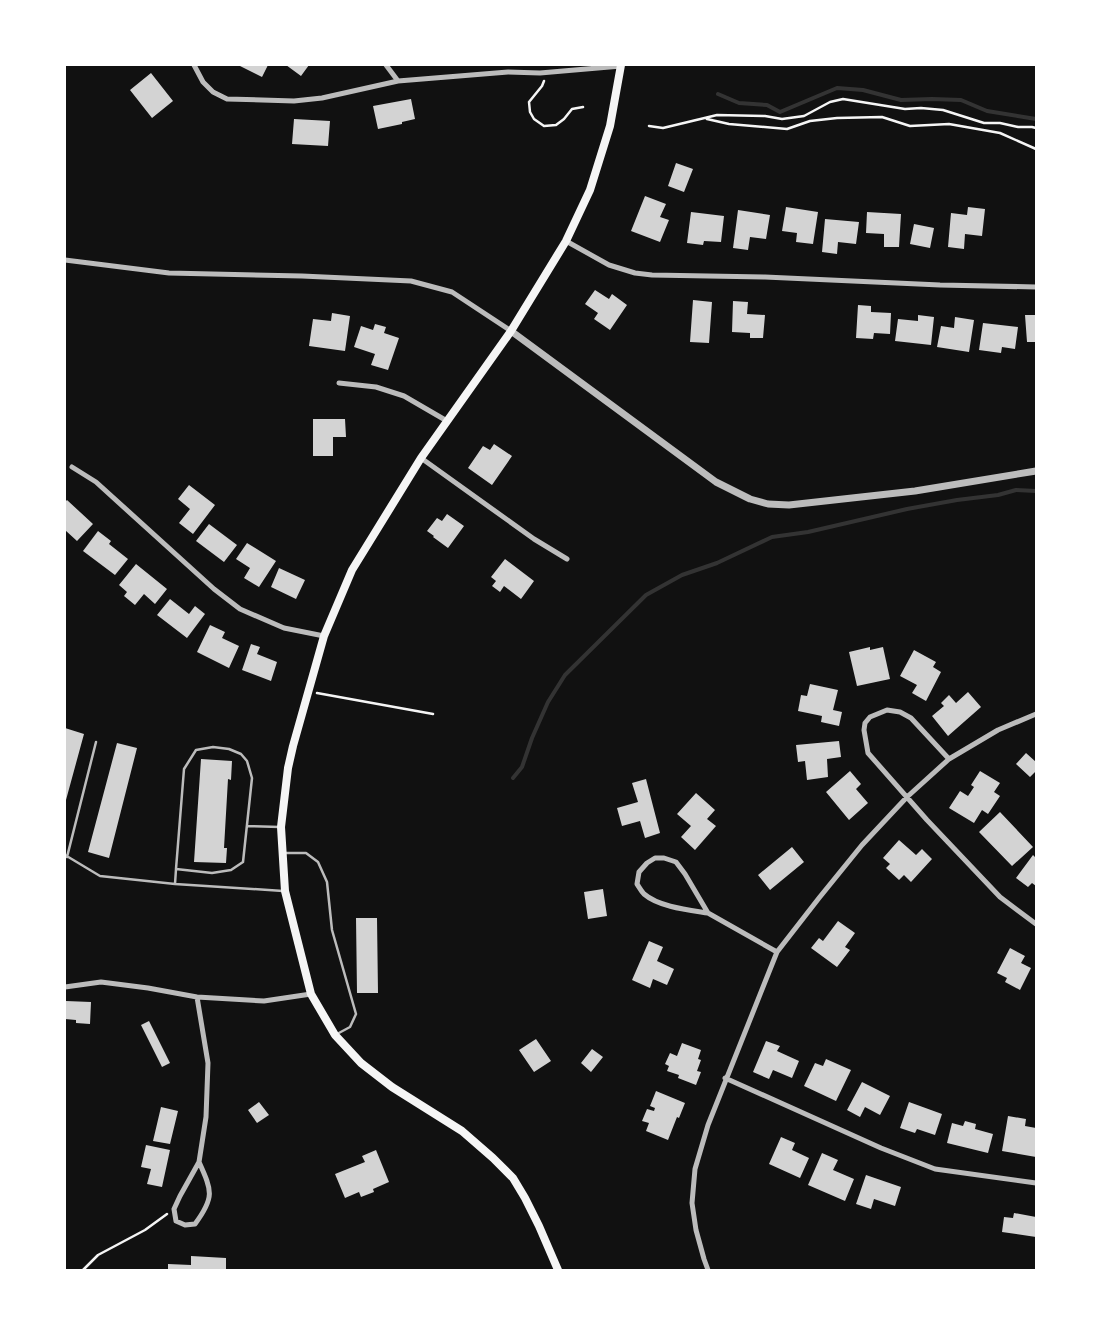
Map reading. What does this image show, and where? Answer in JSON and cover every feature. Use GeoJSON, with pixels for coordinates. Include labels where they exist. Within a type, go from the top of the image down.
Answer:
{"type":"FeatureCollection","features":[{"type":"Feature","properties":{"kind":"main road"},"geometry":{"type":"LineString","coordinates":[[558,1270],[539,1226],[513,1178],[462,1131],[392,1087],[361,1063],[335,1035],[311,994],[285,891],[281,827],[288,768],[293,746],[324,636],[352,570],[421,458],[510,331],[566,241],[590,190],[610,126],[621,66]]}},
{"type":"Feature","properties":{"kind":"street"},"geometry":{"type":"LineString","coordinates":[[194,65],[203,82],[213,92],[228,99],[294,100],[322,98],[398,81],[508,72],[540,73],[621,66]]}},
{"type":"Feature","properties":{"kind":"street"},"geometry":{"type":"LineString","coordinates":[[386,65],[398,81]]}},
{"type":"Feature","properties":{"kind":"street"},"geometry":{"type":"LineString","coordinates":[[566,241],[609,265],[652,275],[765,277],[940,285],[1036,287]]}},
{"type":"Feature","properties":{"kind":"street"},"geometry":{"type":"LineString","coordinates":[[65,260],[169,273],[410,281],[452,292],[510,331],[716,482],[750,499],[768,504],[789,506],[887,494],[1036,471]]}},
{"type":"Feature","properties":{"kind":"street"},"geometry":{"type":"LineString","coordinates":[[339,383],[376,387],[404,396],[447,421]]}},
{"type":"Feature","properties":{"kind":"street"},"geometry":{"type":"LineString","coordinates":[[421,458],[534,539],[567,559]]}},
{"type":"Feature","properties":{"kind":"street"},"geometry":{"type":"LineString","coordinates":[[72,468],[96,482],[214,589],[240,610],[284,628],[324,636]]}},
{"type":"Feature","properties":{"kind":"street"},"geometry":{"type":"LineString","coordinates":[[949,759],[912,718],[900,712],[887,710],[870,717],[865,723],[864,730],[868,752],[927,820],[1000,897],[1036,924]]}},
{"type":"Feature","properties":{"kind":"street"},"geometry":{"type":"LineString","coordinates":[[708,1270],[696,1230],[692,1203],[695,1169],[725,1078],[777,952],[862,845],[907,796],[949,759],[998,730],[1036,714]]}},
{"type":"Feature","properties":{"kind":"street"},"geometry":{"type":"LineString","coordinates":[[708,913],[676,862],[664,858],[655,858],[647,863],[639,872],[637,884],[643,893],[651,898],[676,908],[708,913],[777,952]]}},
{"type":"Feature","properties":{"kind":"street"},"geometry":{"type":"LineString","coordinates":[[65,987],[102,982],[197,997],[264,1001],[311,994]]}},
{"type":"Feature","properties":{"kind":"street"},"geometry":{"type":"LineString","coordinates":[[197,997],[208,1063],[206,1118],[199,1162],[174,1209],[176,1221],[185,1225],[195,1224],[205,1211],[210,1196],[208,1182],[199,1162]]}},
{"type":"Feature","properties":{"kind":"street"},"geometry":{"type":"LineString","coordinates":[[725,1078],[881,1148],[935,1169],[1036,1183]]}},
{"type":"Feature","properties":{"kind":"lane"},"geometry":{"type":"LineString","coordinates":[[96,742],[66,856],[100,876],[175,884],[285,891]]}},
{"type":"Feature","properties":{"kind":"lane"},"geometry":{"type":"LineString","coordinates":[[175,884],[176,870],[184,769],[196,750],[213,747],[229,749],[241,754],[247,761],[252,778],[243,862],[231,870],[212,873],[176,870]]}},
{"type":"Feature","properties":{"kind":"lane"},"geometry":{"type":"LineString","coordinates":[[247,826],[281,827]]}},
{"type":"Feature","properties":{"kind":"lane"},"geometry":{"type":"LineString","coordinates":[[282,853],[306,853],[318,862],[327,882],[332,930],[356,1014],[350,1027],[335,1035]]}},
{"type":"Feature","properties":{"kind":"path"},"geometry":{"type":"LineString","coordinates":[[544,80],[542,86],[529,102],[530,112],[534,119],[544,126],[556,125],[572,109],[583,107]]}},
{"type":"Feature","properties":{"kind":"path"},"geometry":{"type":"LineString","coordinates":[[648,126],[663,128],[717,115],[765,116],[782,119],[804,116],[830,102],[843,99],[905,109],[943,110],[984,123],[1000,123],[1036,128]]}},
{"type":"Feature","properties":{"kind":"path"},"geometry":{"type":"LineString","coordinates":[[706,118],[729,124],[787,129],[810,121],[882,117],[910,126],[949,124],[1000,133],[1036,149]]}},
{"type":"Feature","properties":{"kind":"path"},"geometry":{"type":"LineString","coordinates":[[308,692],[433,714]]}},
{"type":"Feature","properties":{"kind":"path"},"geometry":{"type":"LineString","coordinates":[[83,1270],[98,1255],[145,1230],[174,1209]]}},
{"type":"Feature","properties":{"kind":"building"},"geometry":{"type":"Polygon","coordinates":[[[238,65],[268,65],[262,77],[238,65]]]}},
{"type":"Feature","properties":{"kind":"building"},"geometry":{"type":"Polygon","coordinates":[[[286,65],[309,65],[301,76],[286,65]]]}},
{"type":"Feature","properties":{"kind":"building"},"geometry":{"type":"Polygon","coordinates":[[[151,73],[173,101],[152,118],[130,90],[151,73]]]}},
{"type":"Feature","properties":{"kind":"building"},"geometry":{"type":"Polygon","coordinates":[[[411,99],[415,119],[378,129],[373,106],[411,99]]]}},
{"type":"Feature","properties":{"kind":"building"},"geometry":{"type":"Polygon","coordinates":[[[294,119],[330,121],[328,146],[292,144],[294,119]]]}},
{"type":"Feature","properties":{"kind":"building"},"geometry":{"type":"Polygon","coordinates":[[[676,163],[693,169],[684,192],[668,186],[676,163]]]}},
{"type":"Feature","properties":{"kind":"building"},"geometry":{"type":"Polygon","coordinates":[[[645,196],[666,204],[660,217],[669,220],[660,242],[631,231],[645,196]]]}},
{"type":"Feature","properties":{"kind":"building"},"geometry":{"type":"Polygon","coordinates":[[[786,207],[818,212],[813,244],[796,242],[797,233],[782,231],[786,207]]]}},
{"type":"Feature","properties":{"kind":"building"},"geometry":{"type":"Polygon","coordinates":[[[968,207],[985,209],[982,236],[965,234],[964,249],[948,247],[951,213],[967,215],[968,207]]]}},
{"type":"Feature","properties":{"kind":"building"},"geometry":{"type":"Polygon","coordinates":[[[738,210],[770,215],[766,239],[750,237],[748,250],[733,248],[738,210]]]}},
{"type":"Feature","properties":{"kind":"building"},"geometry":{"type":"Polygon","coordinates":[[[691,212],[724,216],[721,242],[704,241],[703,245],[687,243],[691,212]]]}},
{"type":"Feature","properties":{"kind":"building"},"geometry":{"type":"Polygon","coordinates":[[[867,212],[901,214],[899,247],[884,247],[884,234],[866,233],[867,212]]]}},
{"type":"Feature","properties":{"kind":"building"},"geometry":{"type":"Polygon","coordinates":[[[825,219],[859,222],[856,244],[838,242],[837,254],[822,252],[825,219]]]}},
{"type":"Feature","properties":{"kind":"building"},"geometry":{"type":"Polygon","coordinates":[[[914,224],[934,228],[930,248],[910,244],[914,224]]]}},
{"type":"Feature","properties":{"kind":"building"},"geometry":{"type":"Polygon","coordinates":[[[595,290],[609,299],[612,294],[627,305],[610,330],[594,319],[598,313],[585,304],[595,290]]]}},
{"type":"Feature","properties":{"kind":"building"},"geometry":{"type":"Polygon","coordinates":[[[693,300],[712,302],[709,343],[690,342],[693,300]]]}},
{"type":"Feature","properties":{"kind":"building"},"geometry":{"type":"Polygon","coordinates":[[[733,301],[748,302],[747,314],[765,315],[763,338],[750,338],[750,333],[732,332],[733,301]]]}},
{"type":"Feature","properties":{"kind":"building"},"geometry":{"type":"Polygon","coordinates":[[[858,305],[871,306],[871,312],[891,313],[890,334],[874,333],[873,339],[856,338],[858,305]]]}},
{"type":"Feature","properties":{"kind":"building"},"geometry":{"type":"Polygon","coordinates":[[[332,313],[350,316],[345,351],[309,346],[313,319],[331,321],[332,313]]]}},
{"type":"Feature","properties":{"kind":"building"},"geometry":{"type":"Polygon","coordinates":[[[918,315],[934,317],[931,345],[895,341],[898,319],[918,321],[918,315]]]}},
{"type":"Feature","properties":{"kind":"building"},"geometry":{"type":"Polygon","coordinates":[[[1025,315],[1036,315],[1036,342],[1027,342],[1025,315]]]}},
{"type":"Feature","properties":{"kind":"building"},"geometry":{"type":"Polygon","coordinates":[[[955,317],[974,320],[969,352],[937,347],[941,326],[954,328],[955,317]]]}},
{"type":"Feature","properties":{"kind":"building"},"geometry":{"type":"Polygon","coordinates":[[[983,323],[1018,327],[1015,349],[1002,347],[1001,353],[979,350],[983,323]]]}},
{"type":"Feature","properties":{"kind":"building"},"geometry":{"type":"Polygon","coordinates":[[[375,324],[386,327],[384,333],[399,338],[388,370],[371,365],[375,354],[354,347],[361,326],[373,330],[375,324]]]}},
{"type":"Feature","properties":{"kind":"building"},"geometry":{"type":"Polygon","coordinates":[[[313,419],[345,419],[346,437],[333,437],[333,456],[313,456],[313,419]]]}},
{"type":"Feature","properties":{"kind":"building"},"geometry":{"type":"Polygon","coordinates":[[[494,444],[512,456],[492,485],[468,468],[483,446],[490,450],[494,444]]]}},
{"type":"Feature","properties":{"kind":"building"},"geometry":{"type":"Polygon","coordinates":[[[189,485],[215,505],[193,534],[179,523],[190,509],[178,499],[189,485]]]}},
{"type":"Feature","properties":{"kind":"building"},"geometry":{"type":"Polygon","coordinates":[[[67,500],[93,524],[77,541],[65,530],[65,502],[67,500]]]}},
{"type":"Feature","properties":{"kind":"building"},"geometry":{"type":"Polygon","coordinates":[[[447,514],[464,526],[448,548],[427,531],[437,518],[442,521],[447,514]]]}},
{"type":"Feature","properties":{"kind":"building"},"geometry":{"type":"Polygon","coordinates":[[[209,524],[237,545],[224,562],[196,541],[209,524]]]}},
{"type":"Feature","properties":{"kind":"building"},"geometry":{"type":"Polygon","coordinates":[[[98,531],[111,541],[109,544],[128,559],[115,575],[83,551],[98,531]]]}},
{"type":"Feature","properties":{"kind":"building"},"geometry":{"type":"Polygon","coordinates":[[[247,543],[276,561],[259,587],[244,578],[250,568],[236,559],[247,543]]]}},
{"type":"Feature","properties":{"kind":"building"},"geometry":{"type":"Polygon","coordinates":[[[505,559],[534,581],[521,599],[504,586],[500,592],[492,586],[496,581],[491,577],[505,559]]]}},
{"type":"Feature","properties":{"kind":"building"},"geometry":{"type":"Polygon","coordinates":[[[136,564],[167,589],[155,604],[144,594],[135,605],[124,596],[127,592],[119,585],[136,564]]]}},
{"type":"Feature","properties":{"kind":"building"},"geometry":{"type":"Polygon","coordinates":[[[279,568],[305,580],[296,599],[271,587],[279,568]]]}},
{"type":"Feature","properties":{"kind":"building"},"geometry":{"type":"Polygon","coordinates":[[[170,599],[189,614],[195,606],[205,614],[187,638],[157,615],[170,599]]]}},
{"type":"Feature","properties":{"kind":"building"},"geometry":{"type":"Polygon","coordinates":[[[210,625],[225,632],[222,638],[239,646],[229,668],[197,652],[210,625]]]}},
{"type":"Feature","properties":{"kind":"building"},"geometry":{"type":"Polygon","coordinates":[[[251,644],[260,647],[257,654],[277,662],[271,681],[242,670],[251,644]]]}},
{"type":"Feature","properties":{"kind":"building"},"geometry":{"type":"Polygon","coordinates":[[[870,647],[870,650],[883,647],[890,679],[857,686],[849,652],[870,647]]]}},
{"type":"Feature","properties":{"kind":"building"},"geometry":{"type":"Polygon","coordinates":[[[914,650],[936,662],[933,667],[941,672],[926,701],[912,693],[917,685],[900,676],[914,650]]]}},
{"type":"Feature","properties":{"kind":"building"},"geometry":{"type":"Polygon","coordinates":[[[810,684],[838,690],[833,710],[842,712],[839,726],[821,722],[822,716],[798,711],[801,695],[807,696],[810,684]]]}},
{"type":"Feature","properties":{"kind":"building"},"geometry":{"type":"Polygon","coordinates":[[[968,692],[981,707],[948,736],[932,716],[944,706],[941,703],[949,695],[956,703],[968,692]]]}},
{"type":"Feature","properties":{"kind":"building"},"geometry":{"type":"Polygon","coordinates":[[[65,728],[84,734],[66,800],[65,800],[65,728]]]}},
{"type":"Feature","properties":{"kind":"building"},"geometry":{"type":"Polygon","coordinates":[[[839,741],[841,757],[827,759],[828,777],[807,780],[805,761],[798,762],[796,745],[839,741]]]}},
{"type":"Feature","properties":{"kind":"building"},"geometry":{"type":"Polygon","coordinates":[[[117,743],[137,748],[109,858],[88,852],[117,743]]]}},
{"type":"Feature","properties":{"kind":"building"},"geometry":{"type":"Polygon","coordinates":[[[1026,753],[1036,762],[1036,771],[1030,777],[1016,764],[1026,753]]]}},
{"type":"Feature","properties":{"kind":"building"},"geometry":{"type":"Polygon","coordinates":[[[201,759],[232,761],[231,780],[228,779],[224,848],[227,848],[226,863],[194,862],[201,759]]]}},
{"type":"Feature","properties":{"kind":"building"},"geometry":{"type":"Polygon","coordinates":[[[850,771],[861,784],[856,789],[868,803],[849,820],[826,792],[850,771]]]}},
{"type":"Feature","properties":{"kind":"building"},"geometry":{"type":"Polygon","coordinates":[[[980,771],[1000,783],[994,792],[1000,796],[988,814],[982,810],[974,823],[949,808],[960,791],[968,796],[974,787],[971,785],[980,771]]]}},
{"type":"Feature","properties":{"kind":"building"},"geometry":{"type":"Polygon","coordinates":[[[646,779],[660,833],[645,838],[640,821],[622,826],[617,808],[638,802],[632,783],[646,779]]]}},
{"type":"Feature","properties":{"kind":"building"},"geometry":{"type":"Polygon","coordinates":[[[696,793],[715,810],[707,819],[716,826],[695,850],[681,837],[691,826],[677,814],[696,793]]]}},
{"type":"Feature","properties":{"kind":"building"},"geometry":{"type":"Polygon","coordinates":[[[1000,812],[1033,847],[1012,866],[979,832],[1000,812]]]}},
{"type":"Feature","properties":{"kind":"building"},"geometry":{"type":"Polygon","coordinates":[[[899,840],[916,855],[922,849],[932,859],[911,882],[904,875],[899,880],[886,868],[890,864],[883,858],[899,840]]]}},
{"type":"Feature","properties":{"kind":"building"},"geometry":{"type":"Polygon","coordinates":[[[792,847],[804,862],[770,890],[758,875],[792,847]]]}},
{"type":"Feature","properties":{"kind":"building"},"geometry":{"type":"Polygon","coordinates":[[[1033,855],[1036,858],[1036,886],[1032,883],[1028,887],[1016,878],[1033,855]]]}},
{"type":"Feature","properties":{"kind":"building"},"geometry":{"type":"Polygon","coordinates":[[[603,889],[607,916],[588,919],[584,892],[603,889]]]}},
{"type":"Feature","properties":{"kind":"building"},"geometry":{"type":"Polygon","coordinates":[[[356,918],[377,918],[378,993],[357,993],[356,918]]]}},
{"type":"Feature","properties":{"kind":"building"},"geometry":{"type":"Polygon","coordinates":[[[838,921],[855,933],[845,947],[850,950],[837,967],[811,948],[819,938],[823,941],[838,921]]]}},
{"type":"Feature","properties":{"kind":"building"},"geometry":{"type":"Polygon","coordinates":[[[649,941],[663,947],[657,961],[674,969],[667,985],[653,979],[650,988],[632,980],[649,941]]]}},
{"type":"Feature","properties":{"kind":"building"},"geometry":{"type":"Polygon","coordinates":[[[1010,948],[1025,956],[1021,963],[1031,968],[1020,990],[1005,982],[1007,978],[997,973],[1010,948]]]}},
{"type":"Feature","properties":{"kind":"building"},"geometry":{"type":"Polygon","coordinates":[[[66,1001],[91,1002],[90,1024],[76,1023],[76,1020],[65,1019],[66,1001]]]}},
{"type":"Feature","properties":{"kind":"building"},"geometry":{"type":"Polygon","coordinates":[[[149,1021],[170,1063],[162,1067],[141,1025],[149,1021]]]}},
{"type":"Feature","properties":{"kind":"building"},"geometry":{"type":"Polygon","coordinates":[[[536,1039],[551,1061],[534,1072],[519,1050],[536,1039]]]}},
{"type":"Feature","properties":{"kind":"building"},"geometry":{"type":"Polygon","coordinates":[[[766,1041],[780,1046],[777,1051],[799,1061],[792,1078],[773,1070],[769,1079],[753,1072],[766,1041]]]}},
{"type":"Feature","properties":{"kind":"building"},"geometry":{"type":"Polygon","coordinates":[[[682,1043],[701,1050],[698,1059],[701,1060],[697,1071],[701,1072],[696,1085],[678,1078],[679,1075],[667,1071],[669,1066],[665,1064],[670,1053],[677,1056],[682,1043]]]}},
{"type":"Feature","properties":{"kind":"building"},"geometry":{"type":"Polygon","coordinates":[[[592,1049],[603,1057],[591,1072],[581,1063],[592,1049]]]}},
{"type":"Feature","properties":{"kind":"building"},"geometry":{"type":"Polygon","coordinates":[[[826,1059],[851,1070],[836,1101],[804,1086],[815,1063],[823,1066],[826,1059]]]}},
{"type":"Feature","properties":{"kind":"building"},"geometry":{"type":"Polygon","coordinates":[[[862,1082],[890,1096],[880,1115],[865,1107],[860,1117],[847,1110],[862,1082]]]}},
{"type":"Feature","properties":{"kind":"building"},"geometry":{"type":"Polygon","coordinates":[[[656,1091],[685,1103],[668,1140],[646,1131],[649,1123],[642,1121],[647,1109],[654,1111],[655,1108],[650,1106],[656,1091]]]}},
{"type":"Feature","properties":{"kind":"building"},"geometry":{"type":"Polygon","coordinates":[[[259,1102],[269,1115],[257,1123],[248,1110],[259,1102]]]}},
{"type":"Feature","properties":{"kind":"building"},"geometry":{"type":"Polygon","coordinates":[[[909,1102],[942,1114],[935,1135],[917,1129],[915,1133],[900,1128],[909,1102]]]}},
{"type":"Feature","properties":{"kind":"building"},"geometry":{"type":"Polygon","coordinates":[[[161,1107],[178,1111],[170,1144],[153,1141],[161,1107]]]}},
{"type":"Feature","properties":{"kind":"building"},"geometry":{"type":"Polygon","coordinates":[[[1008,1116],[1026,1119],[1025,1126],[1036,1128],[1036,1157],[1002,1151],[1008,1116]]]}},
{"type":"Feature","properties":{"kind":"building"},"geometry":{"type":"Polygon","coordinates":[[[965,1121],[976,1124],[975,1129],[993,1134],[988,1153],[947,1143],[952,1123],[963,1126],[965,1121]]]}},
{"type":"Feature","properties":{"kind":"building"},"geometry":{"type":"Polygon","coordinates":[[[781,1137],[795,1143],[792,1150],[809,1158],[800,1178],[769,1164],[781,1137]]]}},
{"type":"Feature","properties":{"kind":"building"},"geometry":{"type":"Polygon","coordinates":[[[146,1145],[170,1150],[162,1187],[147,1184],[151,1169],[141,1167],[146,1145]]]}},
{"type":"Feature","properties":{"kind":"building"},"geometry":{"type":"Polygon","coordinates":[[[376,1150],[389,1182],[373,1189],[374,1192],[361,1197],[359,1192],[345,1198],[335,1174],[365,1162],[362,1156],[376,1150]]]}},
{"type":"Feature","properties":{"kind":"building"},"geometry":{"type":"Polygon","coordinates":[[[822,1153],[838,1160],[833,1170],[854,1179],[845,1201],[808,1185],[822,1153]]]}},
{"type":"Feature","properties":{"kind":"building"},"geometry":{"type":"Polygon","coordinates":[[[866,1175],[901,1187],[895,1206],[874,1199],[871,1209],[856,1204],[866,1175]]]}},
{"type":"Feature","properties":{"kind":"building"},"geometry":{"type":"Polygon","coordinates":[[[1014,1213],[1036,1217],[1036,1237],[1002,1232],[1004,1217],[1013,1218],[1014,1213]]]}},
{"type":"Feature","properties":{"kind":"building"},"geometry":{"type":"Polygon","coordinates":[[[191,1256],[226,1258],[226,1270],[168,1270],[168,1264],[191,1265],[191,1256]]]}},
{"type":"Feature","properties":{"kind":"waterway"},"geometry":{"type":"LineString","coordinates":[[718,94],[739,103],[767,105],[780,112],[837,88],[863,90],[901,100],[961,100],[987,111],[1036,119]]}},
{"type":"Feature","properties":{"kind":"waterway"},"geometry":{"type":"LineString","coordinates":[[513,778],[522,767],[548,702],[565,675],[646,595],[682,575],[717,563],[772,537],[808,532],[907,509],[957,500],[998,495],[1016,490],[1036,491]]}}]}
